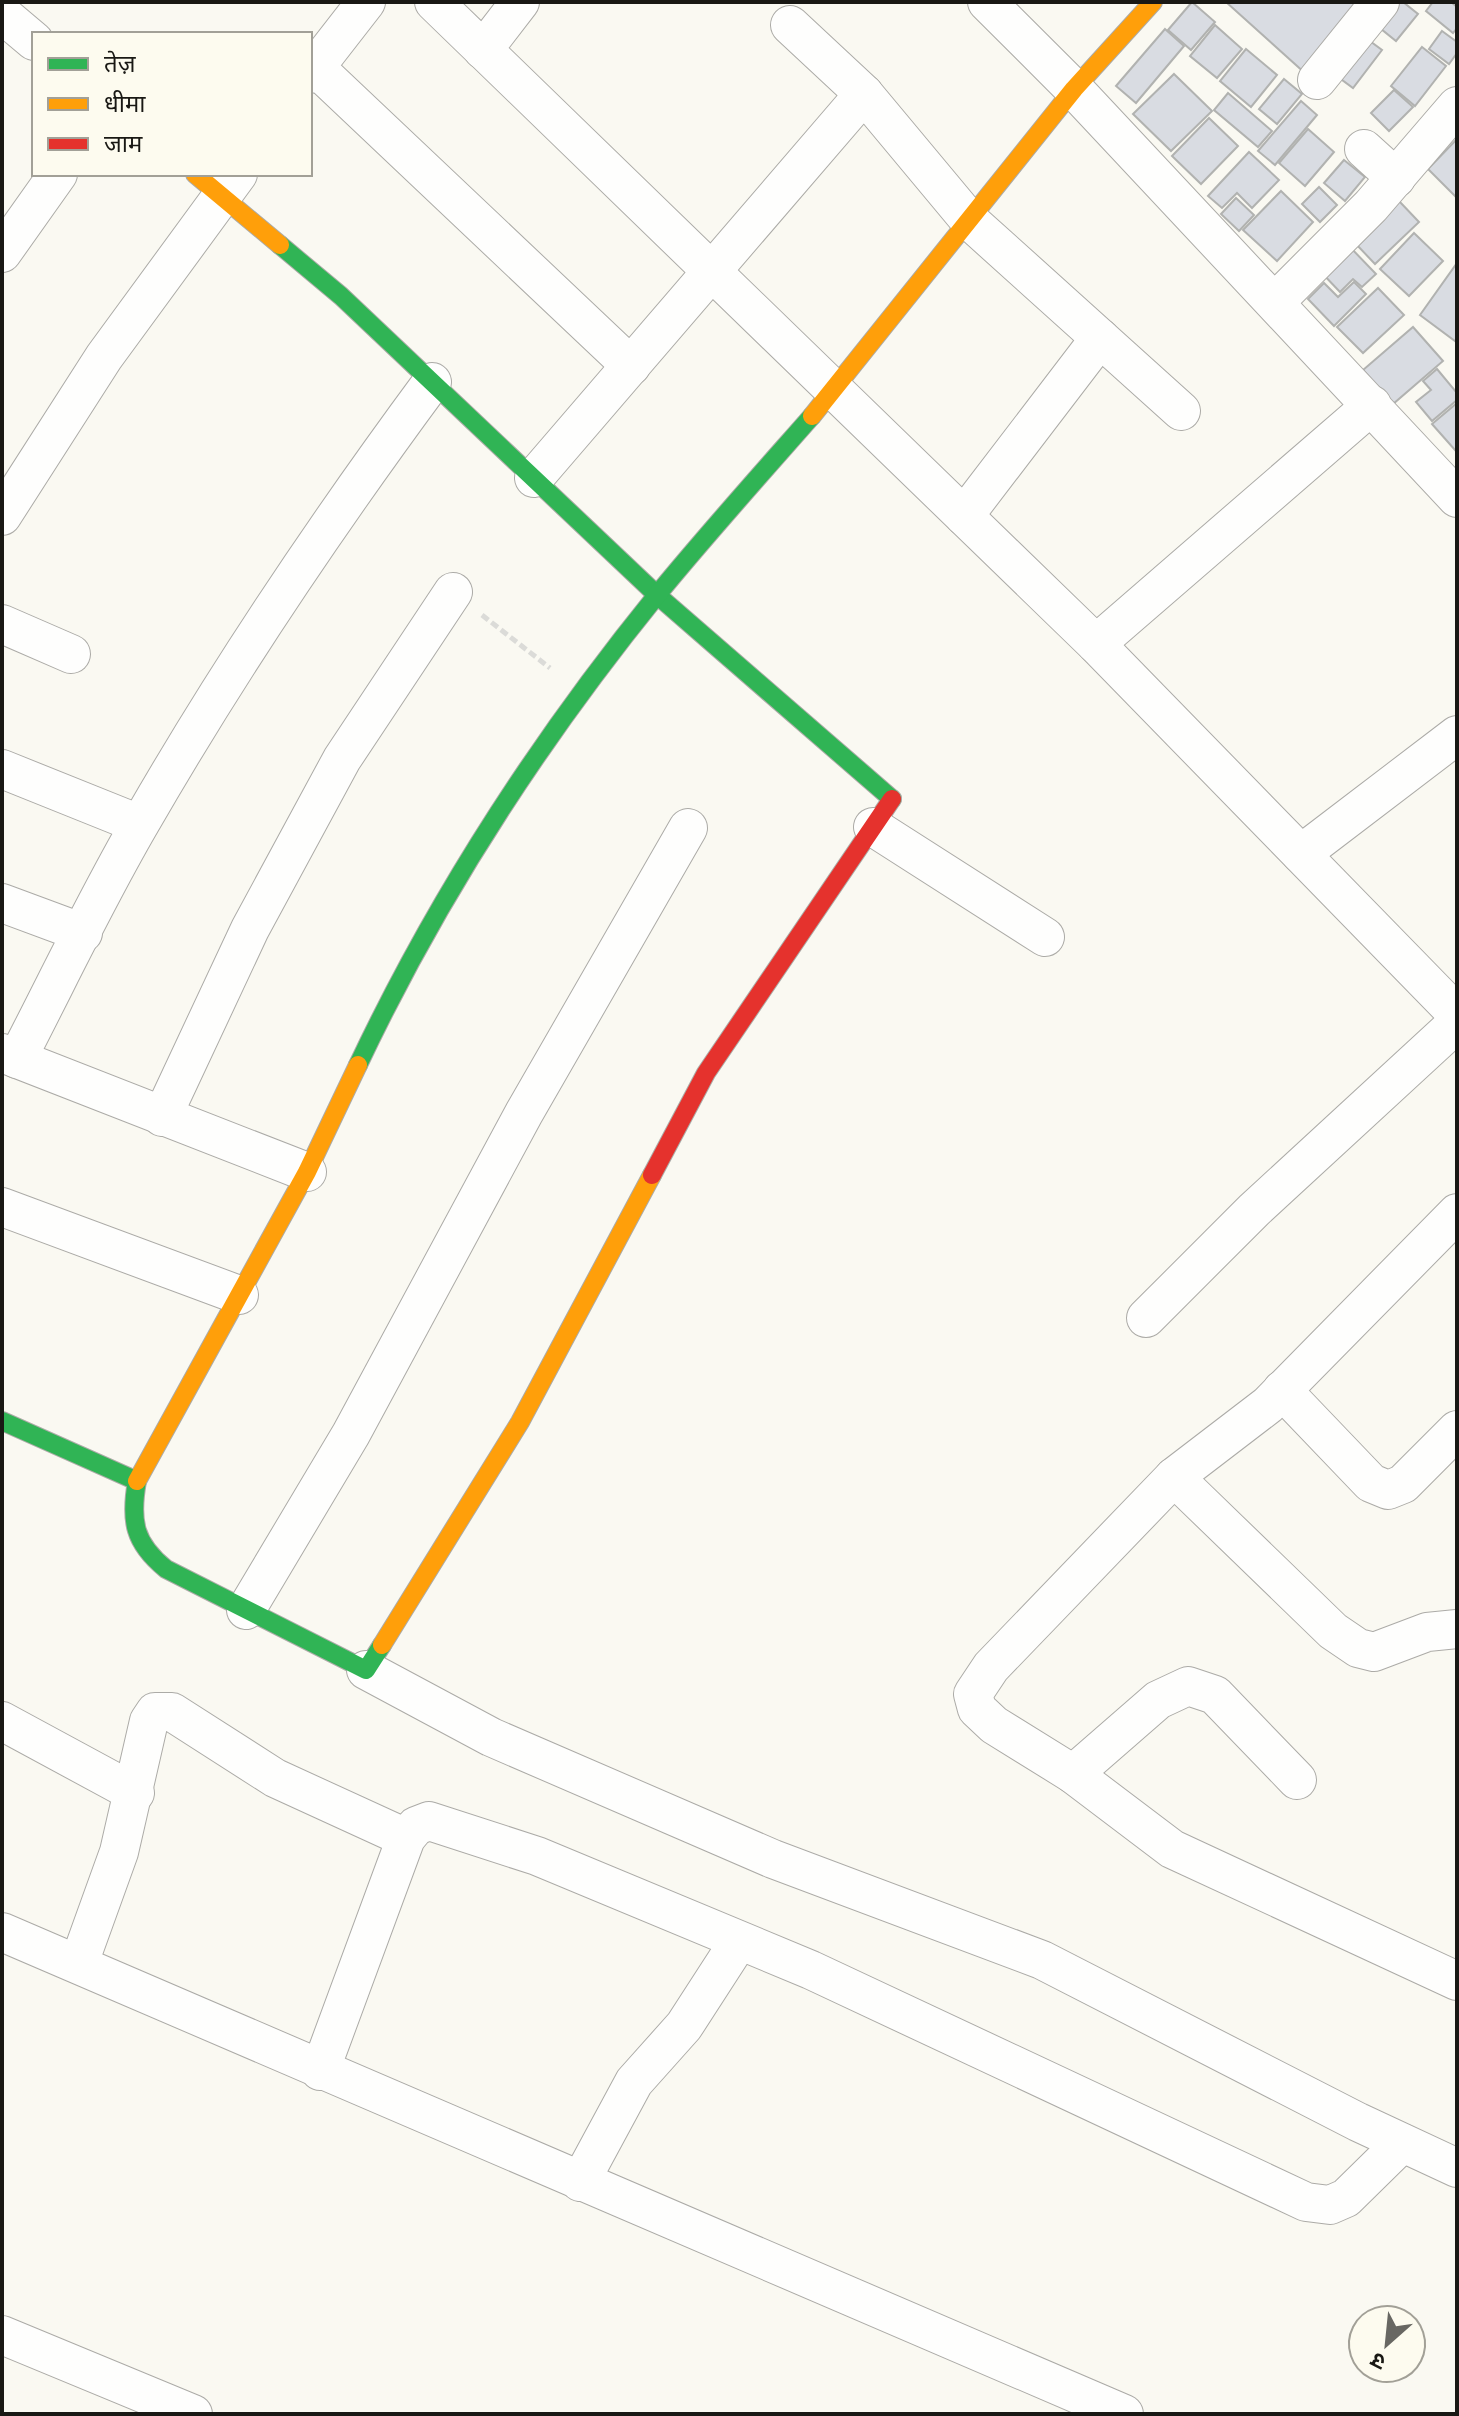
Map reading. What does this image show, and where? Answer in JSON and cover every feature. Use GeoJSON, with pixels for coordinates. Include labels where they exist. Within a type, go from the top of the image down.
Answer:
{"type":"FeatureCollection","features":[{"type":"Feature","properties":{"kind":"street"},"geometry":{"type":"LineString","coordinates":[[366,2],[312,70],[631,366]]}},
{"type":"Feature","properties":{"kind":"street"},"geometry":{"type":"LineString","coordinates":[[434,2],[1096,644],[1457,1014]]}},
{"type":"Feature","properties":{"kind":"street"},"geometry":{"type":"LineString","coordinates":[[483,50],[520,2]]}},
{"type":"Feature","properties":{"kind":"street"},"geometry":{"type":"LineString","coordinates":[[987,2],[1074,89],[1457,498]]}},
{"type":"Feature","properties":{"kind":"street"},"geometry":{"type":"LineString","coordinates":[[1153,2],[1074,89],[834,390],[657,595],[582,694],[486,835],[404,968],[307,1172],[137,1481],[131,1511],[139,1546],[166,1569],[491,1737],[773,1859],[1042,1960],[1457,2168]]}},
{"type":"Feature","properties":{"kind":"street"},"geometry":{"type":"LineString","coordinates":[[1317,80],[1380,2]]}},
{"type":"Feature","properties":{"kind":"street"},"geometry":{"type":"LineString","coordinates":[[2,14],[32,39]]}},
{"type":"Feature","properties":{"kind":"street"},"geometry":{"type":"LineString","coordinates":[[790,25],[864,94],[969,220],[1181,411]]}},
{"type":"Feature","properties":{"kind":"street"},"geometry":{"type":"LineString","coordinates":[[534,478],[864,94]]}},
{"type":"Feature","properties":{"kind":"street"},"geometry":{"type":"LineString","coordinates":[[1275,302],[1396,178],[1457,106]]}},
{"type":"Feature","properties":{"kind":"street"},"geometry":{"type":"LineString","coordinates":[[1364,149],[1396,178]]}},
{"type":"Feature","properties":{"kind":"street"},"geometry":{"type":"LineString","coordinates":[[2,253],[57,176]]}},
{"type":"Feature","properties":{"kind":"street"},"geometry":{"type":"LineString","coordinates":[[2,516],[218,182],[657,595],[893,798],[706,1073],[520,1422],[366,1670]]}},
{"type":"Feature","properties":{"kind":"street"},"geometry":{"type":"LineString","coordinates":[[964,516],[1100,338]]}},
{"type":"Feature","properties":{"kind":"street"},"geometry":{"type":"LineString","coordinates":[[307,1172],[10,1056],[83,933],[139,824],[276,601],[432,382]]}},
{"type":"Feature","properties":{"kind":"street"},"geometry":{"type":"LineString","coordinates":[[1096,644],[1372,405]]}},
{"type":"Feature","properties":{"kind":"street"},"geometry":{"type":"LineString","coordinates":[[162,1117],[250,929],[324,792],[453,592]]}},
{"type":"Feature","properties":{"kind":"street"},"geometry":{"type":"LineString","coordinates":[[2,624],[71,654]]}},
{"type":"Feature","properties":{"kind":"street"},"geometry":{"type":"LineString","coordinates":[[1301,854],[1457,735]]}},
{"type":"Feature","properties":{"kind":"street"},"geometry":{"type":"LineString","coordinates":[[2,769],[139,824]]}},
{"type":"Feature","properties":{"kind":"street"},"geometry":{"type":"LineString","coordinates":[[873,827],[1045,937]]}},
{"type":"Feature","properties":{"kind":"street"},"geometry":{"type":"LineString","coordinates":[[246,1610],[351,1434],[524,1113],[688,828]]}},
{"type":"Feature","properties":{"kind":"street"},"geometry":{"type":"LineString","coordinates":[[2,903],[83,933]]}},
{"type":"Feature","properties":{"kind":"street"},"geometry":{"type":"LineString","coordinates":[[1146,1318],[1216,1246],[1457,1023]]}},
{"type":"Feature","properties":{"kind":"street"},"geometry":{"type":"LineString","coordinates":[[2,1207],[239,1295]]}},
{"type":"Feature","properties":{"kind":"street"},"geometry":{"type":"LineString","coordinates":[[1457,1213],[1257,1414],[1174,1477],[991,1667],[973,1694],[977,1709],[994,1725],[1073,1774],[1172,1849],[1457,1981]]}},
{"type":"Feature","properties":{"kind":"street"},"geometry":{"type":"LineString","coordinates":[[1282,1390],[1371,1483],[1388,1490],[1414,1474],[1457,1430]]}},
{"type":"Feature","properties":{"kind":"street"},"geometry":{"type":"LineString","coordinates":[[2,1421],[137,1481]]}},
{"type":"Feature","properties":{"kind":"street"},"geometry":{"type":"LineString","coordinates":[[1174,1477],[1333,1631],[1358,1648],[1374,1652],[1427,1632],[1456,1628]]}},
{"type":"Feature","properties":{"kind":"street"},"geometry":{"type":"LineString","coordinates":[[1073,1774],[1158,1700],[1188,1686],[1215,1695],[1297,1780]]}},
{"type":"Feature","properties":{"kind":"street"},"geometry":{"type":"LineString","coordinates":[[79,1963],[119,1852],[135,1793],[149,1721],[155,1712],[163,1710],[187,1720],[301,1792],[406,1838]]}},
{"type":"Feature","properties":{"kind":"street"},"geometry":{"type":"LineString","coordinates":[[2,1721],[135,1793]]}},
{"type":"Feature","properties":{"kind":"street"},"geometry":{"type":"LineString","coordinates":[[320,2071],[406,1838],[422,1822],[449,1825],[537,1856],[811,1970],[1306,2202],[1330,2205],[1346,2198],[1402,2143]]}},
{"type":"Feature","properties":{"kind":"street"},"geometry":{"type":"LineString","coordinates":[[2,1932],[1124,2414]]}},
{"type":"Feature","properties":{"kind":"street"},"geometry":{"type":"LineString","coordinates":[[580,2182],[634,2082],[684,2026],[739,1941]]}},
{"type":"Feature","properties":{"kind":"street"},"geometry":{"type":"LineString","coordinates":[[2,2335],[193,2414]]}},
{"type":"Feature","properties":{"kind":"path"},"geometry":{"type":"LineString","coordinates":[[453,592],[582,694]]}},
{"type":"Feature","properties":{"kind":"building"},"geometry":{"type":"Polygon","coordinates":[[[1192,2],[1215,22],[1191,50],[1168,30],[1192,2]]]}},
{"type":"Feature","properties":{"kind":"building"},"geometry":{"type":"Polygon","coordinates":[[[1226,2],[1369,2],[1306,74],[1226,2]]]}},
{"type":"Feature","properties":{"kind":"building"},"geometry":{"type":"Polygon","coordinates":[[[1385,2],[1403,2],[1418,14],[1396,41],[1370,20],[1385,2]]]}},
{"type":"Feature","properties":{"kind":"building"},"geometry":{"type":"Polygon","coordinates":[[[1433,2],[1451,2],[1457,7],[1457,28],[1453,33],[1426,11],[1433,2]]]}},
{"type":"Feature","properties":{"kind":"building"},"geometry":{"type":"Polygon","coordinates":[[[1215,25],[1242,49],[1217,78],[1190,56],[1215,25]]]}},
{"type":"Feature","properties":{"kind":"building"},"geometry":{"type":"Polygon","coordinates":[[[1165,29],[1184,46],[1136,103],[1116,86],[1165,29]]]}},
{"type":"Feature","properties":{"kind":"building"},"geometry":{"type":"Polygon","coordinates":[[[1442,31],[1457,42],[1457,53],[1449,64],[1429,49],[1442,31]]]}},
{"type":"Feature","properties":{"kind":"building"},"geometry":{"type":"Polygon","coordinates":[[[1359,33],[1382,50],[1353,88],[1330,71],[1359,33]]]}},
{"type":"Feature","properties":{"kind":"building"},"geometry":{"type":"Polygon","coordinates":[[[1422,47],[1446,66],[1415,106],[1391,86],[1422,47]]]}},
{"type":"Feature","properties":{"kind":"building"},"geometry":{"type":"Polygon","coordinates":[[[1246,49],[1277,75],[1251,107],[1220,81],[1246,49]]]}},
{"type":"Feature","properties":{"kind":"building"},"geometry":{"type":"Polygon","coordinates":[[[1174,74],[1212,111],[1171,151],[1133,114],[1174,74]]]}},
{"type":"Feature","properties":{"kind":"building"},"geometry":{"type":"Polygon","coordinates":[[[1284,79],[1302,94],[1277,124],[1259,109],[1284,79]]]}},
{"type":"Feature","properties":{"kind":"building"},"geometry":{"type":"Polygon","coordinates":[[[1394,90],[1413,107],[1389,131],[1371,113],[1394,90]]]}},
{"type":"Feature","properties":{"kind":"building"},"geometry":{"type":"Polygon","coordinates":[[[1228,93],[1272,131],[1258,147],[1214,110],[1228,93]]]}},
{"type":"Feature","properties":{"kind":"building"},"geometry":{"type":"Polygon","coordinates":[[[1301,101],[1317,115],[1275,165],[1258,151],[1301,101]]]}},
{"type":"Feature","properties":{"kind":"building"},"geometry":{"type":"Polygon","coordinates":[[[1209,118],[1238,146],[1201,184],[1172,156],[1209,118]]]}},
{"type":"Feature","properties":{"kind":"building"},"geometry":{"type":"Polygon","coordinates":[[[1308,129],[1334,152],[1305,186],[1279,163],[1308,129]]]}},
{"type":"Feature","properties":{"kind":"building"},"geometry":{"type":"Polygon","coordinates":[[[1457,139],[1457,198],[1428,169],[1457,139]]]}},
{"type":"Feature","properties":{"kind":"building"},"geometry":{"type":"Polygon","coordinates":[[[1249,152],[1279,180],[1252,208],[1237,193],[1222,208],[1208,196],[1249,152]]]}},
{"type":"Feature","properties":{"kind":"building"},"geometry":{"type":"Polygon","coordinates":[[[1344,160],[1365,177],[1345,201],[1324,183],[1344,160]]]}},
{"type":"Feature","properties":{"kind":"building"},"geometry":{"type":"Polygon","coordinates":[[[1319,187],[1337,205],[1320,222],[1302,204],[1319,187]]]}},
{"type":"Feature","properties":{"kind":"building"},"geometry":{"type":"Polygon","coordinates":[[[1281,191],[1313,222],[1277,261],[1243,230],[1281,191]]]}},
{"type":"Feature","properties":{"kind":"building"},"geometry":{"type":"Polygon","coordinates":[[[1236,198],[1254,215],[1239,231],[1221,214],[1236,198]]]}},
{"type":"Feature","properties":{"kind":"building"},"geometry":{"type":"Polygon","coordinates":[[[1399,201],[1419,222],[1375,264],[1355,243],[1399,201]]]}},
{"type":"Feature","properties":{"kind":"building"},"geometry":{"type":"Polygon","coordinates":[[[1414,233],[1443,261],[1409,296],[1380,269],[1414,233]]]}},
{"type":"Feature","properties":{"kind":"building"},"geometry":{"type":"Polygon","coordinates":[[[1348,245],[1376,274],[1362,287],[1353,279],[1340,292],[1320,271],[1348,245]]]}},
{"type":"Feature","properties":{"kind":"building"},"geometry":{"type":"Polygon","coordinates":[[[1457,263],[1457,338],[1455,341],[1420,315],[1457,263]]]}},
{"type":"Feature","properties":{"kind":"building"},"geometry":{"type":"Polygon","coordinates":[[[1354,282],[1366,294],[1334,326],[1308,299],[1324,283],[1338,297],[1354,282]]]}},
{"type":"Feature","properties":{"kind":"building"},"geometry":{"type":"Polygon","coordinates":[[[1378,288],[1404,315],[1363,353],[1337,327],[1378,288]]]}},
{"type":"Feature","properties":{"kind":"building"},"geometry":{"type":"Polygon","coordinates":[[[1413,327],[1443,361],[1393,404],[1363,370],[1413,327]]]}},
{"type":"Feature","properties":{"kind":"building"},"geometry":{"type":"Polygon","coordinates":[[[1437,369],[1457,393],[1457,400],[1432,421],[1416,402],[1431,390],[1423,381],[1437,369]]]}},
{"type":"Feature","properties":{"kind":"building"},"geometry":{"type":"Polygon","coordinates":[[[1457,403],[1457,448],[1455,450],[1432,424],[1457,403]]]}},
{"type":"Feature","properties":{"kind":"traffic: fast"},"geometry":{"type":"LineString","coordinates":[[280,245],[341,296],[657,595],[892,799]]}},
{"type":"Feature","properties":{"kind":"traffic: fast"},"geometry":{"type":"LineString","coordinates":[[358,1065],[457,881],[572,705],[657,595],[812,416]]}},
{"type":"Feature","properties":{"kind":"traffic: fast"},"geometry":{"type":"LineString","coordinates":[[2,1421],[137,1481],[134,1508],[137,1530],[147,1550],[166,1569],[366,1670],[382,1645]]}},
{"type":"Feature","properties":{"kind":"traffic: slow"},"geometry":{"type":"LineString","coordinates":[[812,416],[1074,89],[1153,2]]}},
{"type":"Feature","properties":{"kind":"traffic: slow"},"geometry":{"type":"LineString","coordinates":[[197,176],[280,245]]}},
{"type":"Feature","properties":{"kind":"traffic: slow"},"geometry":{"type":"LineString","coordinates":[[137,1481],[307,1172],[358,1065]]}},
{"type":"Feature","properties":{"kind":"traffic: slow"},"geometry":{"type":"LineString","coordinates":[[382,1645],[520,1422],[652,1175]]}},
{"type":"Feature","properties":{"kind":"traffic: jam"},"geometry":{"type":"LineString","coordinates":[[652,1175],[706,1073],[892,799]]}}]}
